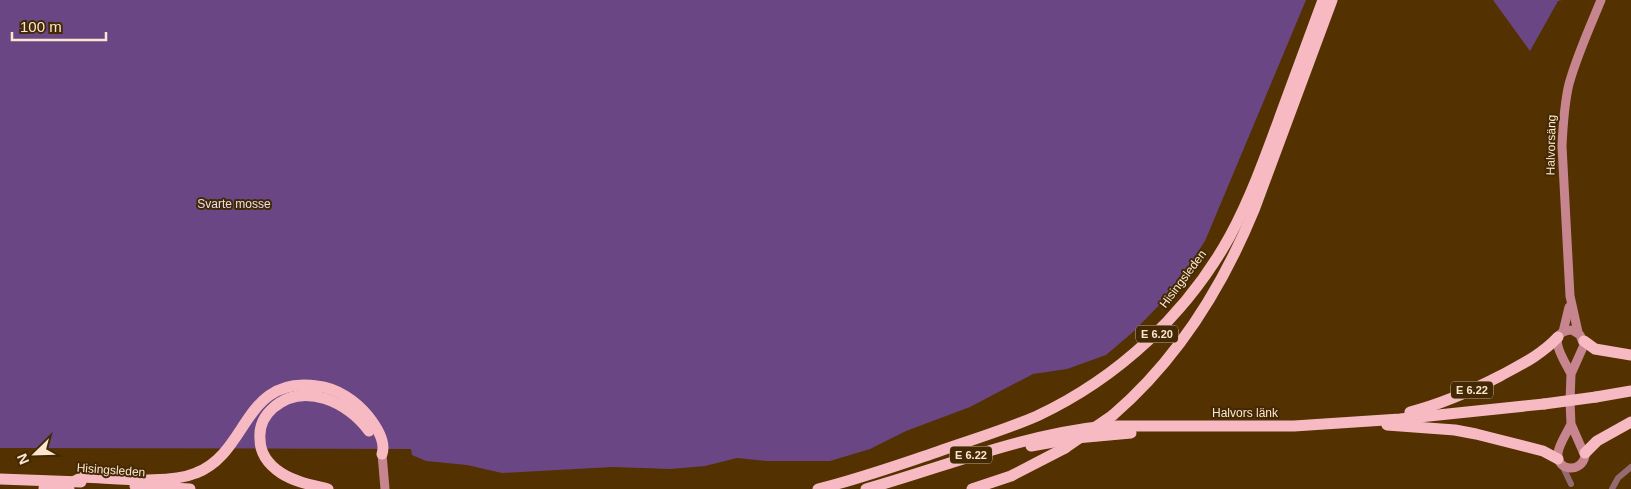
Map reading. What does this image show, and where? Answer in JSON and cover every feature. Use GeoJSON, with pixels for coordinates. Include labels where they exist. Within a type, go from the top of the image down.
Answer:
{"type":"FeatureCollection","features":[{"type":"Feature","properties":{"kind":"highway","name":"Hisingsleden"},"geometry":{"type":"LineString","coordinates":[[818,489],[900,465],[1037,416],[1094,384],[1159,331],[1210,269],[1242,214],[1260,172],[1323,0]]}},
{"type":"Feature","properties":{"kind":"highway","name":"E 6.20"},"geometry":{"type":"LineString","coordinates":[[972,489],[1011,476],[1064,448],[1113,415],[1154,376],[1178,347],[1224,275],[1242,239],[1332,0]]}},
{"type":"Feature","properties":{"kind":"highway","name":"E 6.22"},"geometry":{"type":"LineString","coordinates":[[1374,421],[1437,405],[1464,394],[1540,354],[1560,334]]}},
{"type":"Feature","properties":{"kind":"highway"},"geometry":{"type":"LineString","coordinates":[[1581,337],[1596,350],[1631,355]]}},
{"type":"Feature","properties":{"kind":"highway"},"geometry":{"type":"LineString","coordinates":[[72,485],[83,477],[174,479],[197,473],[222,456],[251,413],[263,400],[279,390],[297,385],[323,386],[344,395],[356,404],[368,416],[376,428],[384,448],[382,454]]}},
{"type":"Feature","properties":{"kind":"highway","name":"Halvors länk"},"geometry":{"type":"LineString","coordinates":[[1597,399],[1631,391]]}},
{"type":"Feature","properties":{"kind":"highway"},"geometry":{"type":"LineString","coordinates":[[328,489],[302,483],[281,474],[268,463],[260,447],[260,429],[266,416],[278,404],[306,396],[325,398],[338,403],[362,420],[382,454]]}},
{"type":"Feature","properties":{"kind":"highway","name":"Halvors länk"},"geometry":{"type":"LineString","coordinates":[[885,489],[992,455],[1076,438],[1132,433],[1296,431],[1385,425],[1631,396]]}},
{"type":"Feature","properties":{"kind":"highway","name":"Halvors länk"},"geometry":{"type":"LineString","coordinates":[[866,489],[1002,446],[1077,429],[1105,426],[1294,426],[1544,406]]}},
{"type":"Feature","properties":{"kind":"highway"},"geometry":{"type":"LineString","coordinates":[[1585,453],[1597,440],[1631,422]]}},
{"type":"Feature","properties":{"kind":"highway","name":"E 6.22"},"geometry":{"type":"LineString","coordinates":[[1385,425],[1455,430],[1476,434],[1543,451],[1560,462]]}},
{"type":"Feature","properties":{"kind":"highway","name":"Hisingsleden"},"geometry":{"type":"LineString","coordinates":[[0,480],[72,485],[190,489]]}},
{"type":"Feature","properties":{"kind":"highway","name":"Hisingsleden"},"geometry":{"type":"LineString","coordinates":[[0,486],[72,485]]}},
{"type":"Feature","properties":{"kind":"street","name":"Halvorsäng"},"geometry":{"type":"LineString","coordinates":[[1571,374],[1557,345],[1568,315],[1570,296],[1562,146],[1564,112],[1576,63],[1602,0]]}},
{"type":"Feature","properties":{"kind":"street","name":"Halvorsäng"},"geometry":{"type":"LineString","coordinates":[[1560,462],[1559,449],[1571,424],[1571,374],[1583,349],[1570,296]]}},
{"type":"Feature","properties":{"kind":"street"},"geometry":{"type":"LineString","coordinates":[[1560,334],[1572,330],[1581,337]]}},
{"type":"Feature","properties":{"kind":"street","name":"Halvorsäng"},"geometry":{"type":"LineString","coordinates":[[1571,424],[1585,453]]}},
{"type":"Feature","properties":{"kind":"street"},"geometry":{"type":"LineString","coordinates":[[1560,462],[1571,484],[1578,467],[1584,459],[1585,453]]}},
{"type":"Feature","properties":{"kind":"street"},"geometry":{"type":"LineString","coordinates":[[382,454],[385,488]]}},
{"type":"Feature","properties":{"kind":"street","name":"E 6.22"},"geometry":{"type":"LineString","coordinates":[[1560,462],[1572,469],[1578,467]]}},
{"type":"Feature","properties":{"kind":"street"},"geometry":{"type":"LineString","coordinates":[[1612,489],[1618,478],[1631,467]]}},
{"type":"Feature","properties":{"kind":"green space","name":"Svarte mosse"},"geometry":{"type":"Polygon","coordinates":[[[0,0],[1306,0],[1205,241],[1171,293],[1133,332],[1106,355],[1067,369],[1033,374],[970,407],[906,431],[870,449],[830,461],[767,461],[737,458],[705,466],[671,469],[612,467],[502,473],[467,465],[426,461],[412,455],[411,449],[0,448],[0,0]]]}},
{"type":"Feature","properties":{"kind":"green space"},"geometry":{"type":"Polygon","coordinates":[[[1493,0],[1562,0],[1558,1],[1530,51],[1493,0]]]}}]}
